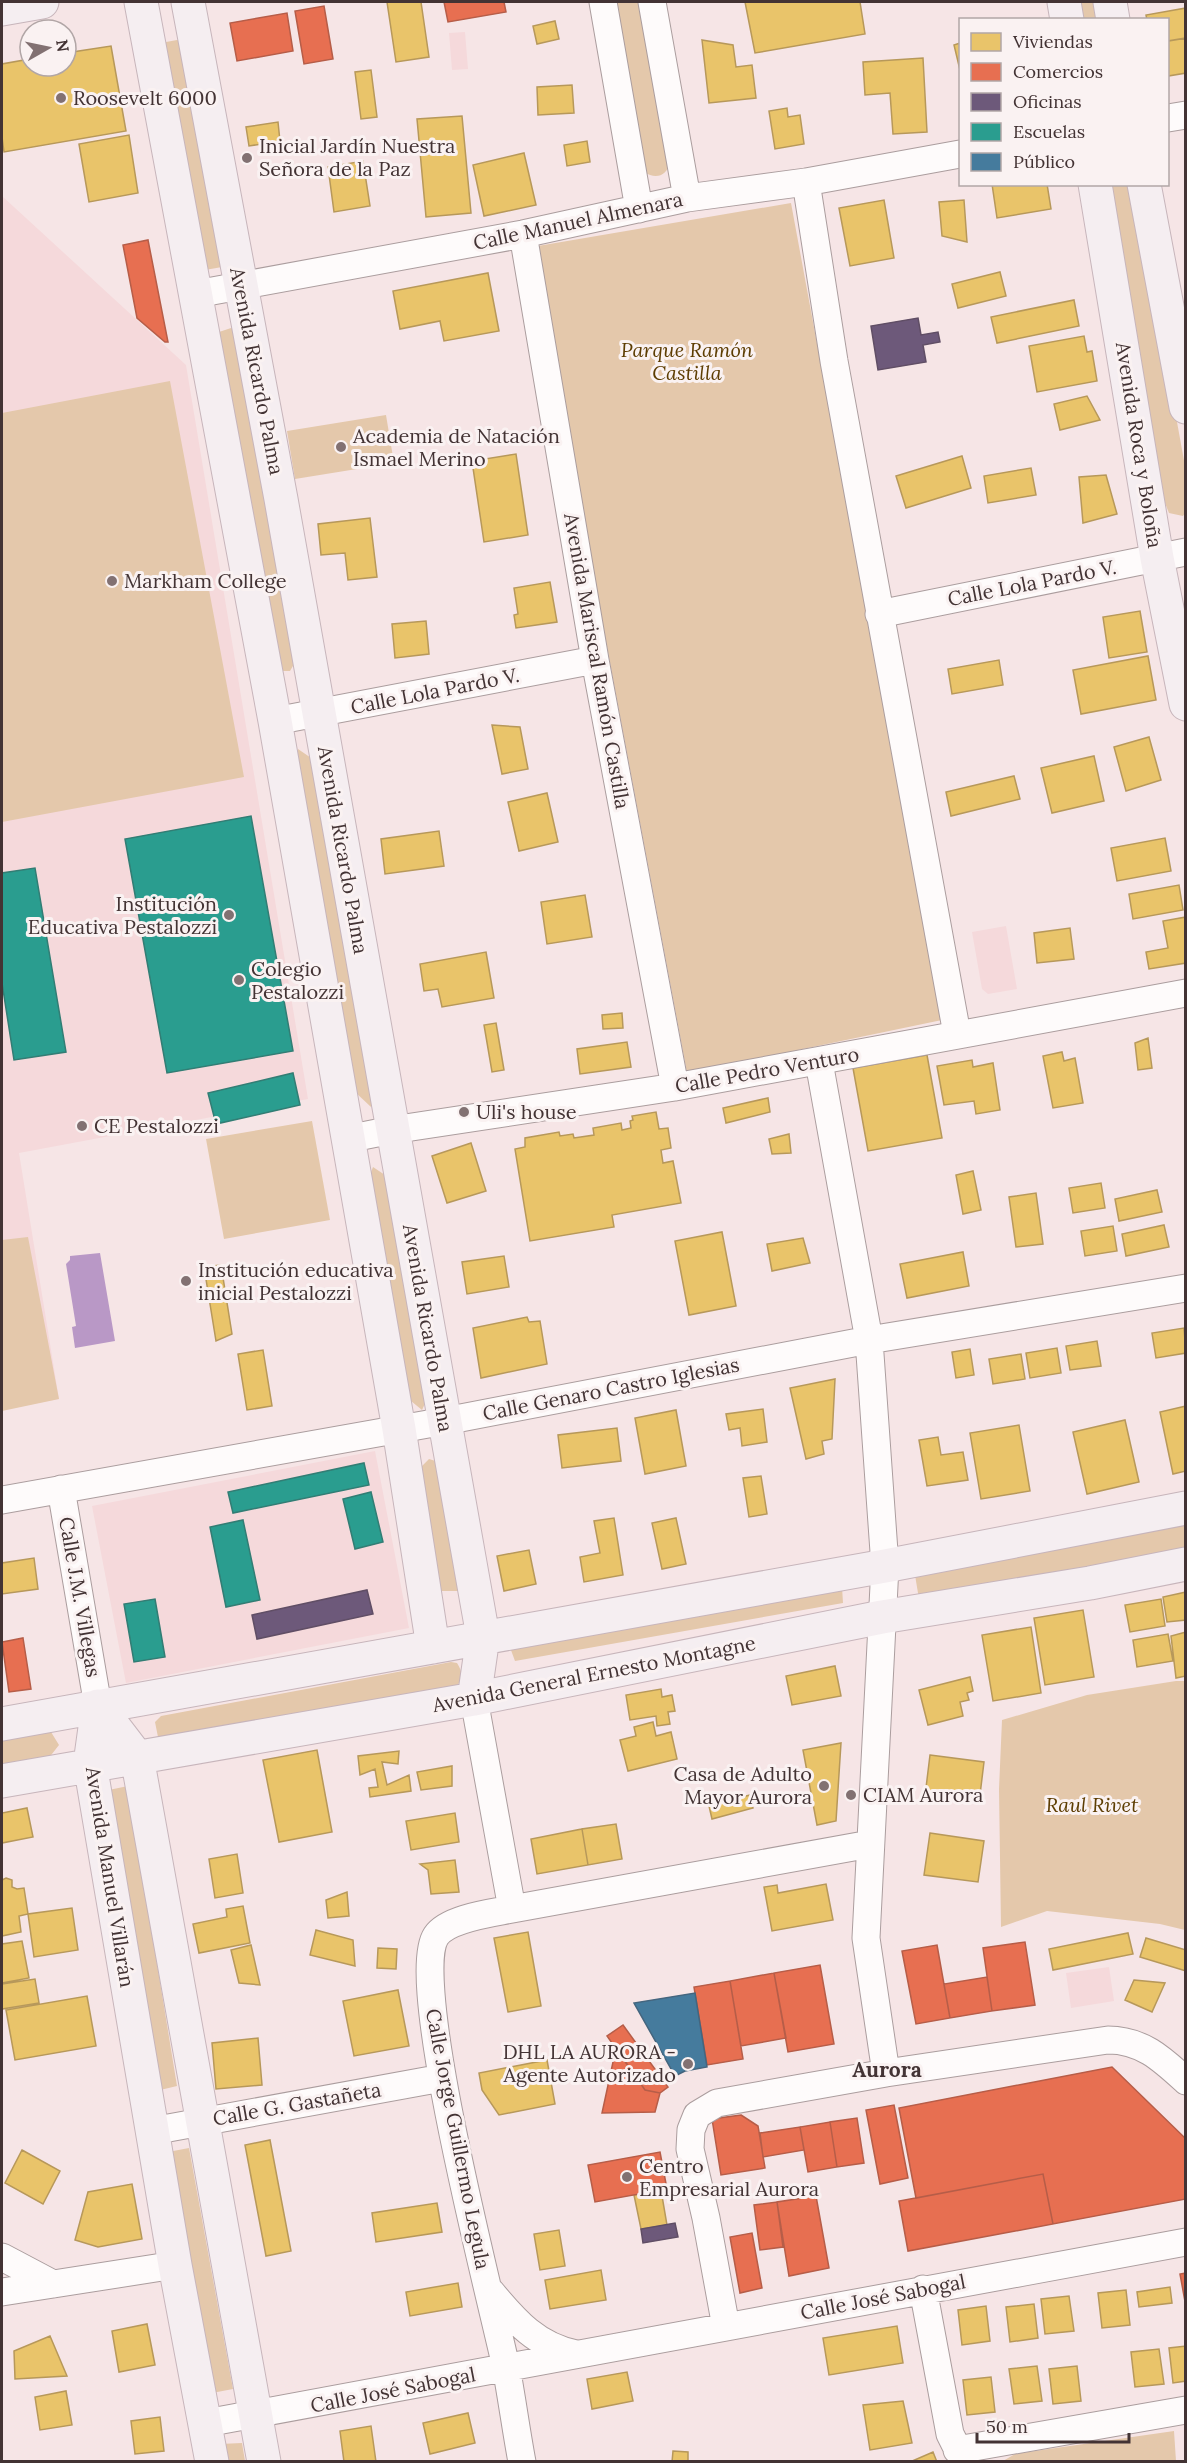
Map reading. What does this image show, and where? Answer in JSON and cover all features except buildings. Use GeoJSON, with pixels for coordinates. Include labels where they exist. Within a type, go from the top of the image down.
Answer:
{"type":"FeatureCollection","features":[{"type":"Feature","properties":{"kind":"main road"},"geometry":{"type":"LineString","coordinates":[[2,9],[42,2]]}},
{"type":"Feature","properties":{"kind":"main road"},"geometry":{"type":"LineString","coordinates":[[141,2],[275,721],[399,1429],[433,1647]]}},
{"type":"Feature","properties":{"kind":"main road","name":"Avenida Ricardo Palma"},"geometry":{"type":"LineString","coordinates":[[188,2],[319,713],[483,1637],[474,1699]]}},
{"type":"Feature","properties":{"kind":"main road"},"geometry":{"type":"LineString","coordinates":[[1064,2],[1067,18]]}},
{"type":"Feature","properties":{"kind":"main road"},"geometry":{"type":"LineString","coordinates":[[1110,2],[1113,18]]}},
{"type":"Feature","properties":{"kind":"main road","name":"Avenida Roca y Boloña"},"geometry":{"type":"LineString","coordinates":[[1095,186],[1172,555],[1185,704]]}},
{"type":"Feature","properties":{"kind":"main road"},"geometry":{"type":"LineString","coordinates":[[1144,186],[1179,328],[1185,407]]}},
{"type":"Feature","properties":{"kind":"main road"},"geometry":{"type":"LineString","coordinates":[[2,1724],[885,1566],[1185,1508]]}},
{"type":"Feature","properties":{"kind":"main road","name":"Avenida General Ernesto Montagne"},"geometry":{"type":"LineString","coordinates":[[2,1781],[474,1699],[882,1617],[1089,1583],[1185,1564]]}},
{"type":"Feature","properties":{"kind":"main road"},"geometry":{"type":"LineString","coordinates":[[98,1706],[137,1757],[264,2462]]}},
{"type":"Feature","properties":{"kind":"main road","name":"Avenida Manuel Villarán"},"geometry":{"type":"LineString","coordinates":[[98,1706],[90,1764],[175,2265],[212,2462]]}},
{"type":"Feature","properties":{"kind":"street"},"geometry":{"type":"LineString","coordinates":[[603,2],[639,209]]}},
{"type":"Feature","properties":{"kind":"street"},"geometry":{"type":"LineString","coordinates":[[652,2],[687,198]]}},
{"type":"Feature","properties":{"kind":"street"},"geometry":{"type":"LineString","coordinates":[[1169,118],[1185,115]]}},
{"type":"Feature","properties":{"kind":"street","name":"Calle Manuel Almenara"},"geometry":{"type":"LineString","coordinates":[[196,294],[523,234],[687,198],[806,182],[959,154]]}},
{"type":"Feature","properties":{"kind":"street"},"geometry":{"type":"LineString","coordinates":[[806,182],[834,361],[957,1034]]}},
{"type":"Feature","properties":{"kind":"street","name":"Avenida Mariscal Ramón Castilla"},"geometry":{"type":"LineString","coordinates":[[523,234],[596,660],[675,1088]]}},
{"type":"Feature","properties":{"kind":"street","name":"Calle Lola Pardo V."},"geometry":{"type":"LineString","coordinates":[[879,614],[1172,555]]}},
{"type":"Feature","properties":{"kind":"street","name":"Calle Lola Pardo V."},"geometry":{"type":"LineString","coordinates":[[275,721],[596,660]]}},
{"type":"Feature","properties":{"kind":"street","name":"Calle Pedro Venturo"},"geometry":{"type":"LineString","coordinates":[[347,1139],[392,1130],[675,1088],[1185,993]]}},
{"type":"Feature","properties":{"kind":"street"},"geometry":{"type":"LineString","coordinates":[[819,1062],[869,1341],[885,1566],[870,1844],[867,1948],[886,2073]]}},
{"type":"Feature","properties":{"kind":"street","name":"Calle Genaro Castro Iglesias"},"geometry":{"type":"LineString","coordinates":[[2,1500],[446,1421],[869,1341],[1185,1288]]}},
{"type":"Feature","properties":{"kind":"street","name":"Calle J.M. Villegas"},"geometry":{"type":"LineString","coordinates":[[61,1489],[98,1706]]}},
{"type":"Feature","properties":{"kind":"street"},"geometry":{"type":"LineString","coordinates":[[474,1699],[512,1909]]}},
{"type":"Feature","properties":{"kind":"street","name":"Calle Jorge Guillermo Legula"},"geometry":{"type":"LineString","coordinates":[[522,2462],[506,2369],[442,2078],[430,2005],[429,1959],[436,1935],[456,1921],[512,1909],[870,1844]]}},
{"type":"Feature","properties":{"kind":"street"},"geometry":{"type":"LineString","coordinates":[[726,2327],[706,2218],[690,2149],[691,2130],[697,2115],[717,2103],[886,2073],[1078,2044],[1124,2040],[1149,2050],[1185,2081]]}},
{"type":"Feature","properties":{"kind":"street","name":"Calle G. Gastañeta"},"geometry":{"type":"LineString","coordinates":[[152,2131],[442,2078]]}},
{"type":"Feature","properties":{"kind":"street","name":"Calle José Sabogal"},"geometry":{"type":"LineString","coordinates":[[206,2423],[1185,2242]]}},
{"type":"Feature","properties":{"kind":"street"},"geometry":{"type":"LineString","coordinates":[[2,2257],[53,2284]]}},
{"type":"Feature","properties":{"kind":"street"},"geometry":{"type":"LineString","coordinates":[[2,2292],[175,2265]]}},
{"type":"Feature","properties":{"kind":"street","name":"Calle José Sabogal"},"geometry":{"type":"LineString","coordinates":[[488,2288],[510,2315],[534,2337],[556,2350],[581,2355]]}},
{"type":"Feature","properties":{"kind":"street"},"geometry":{"type":"LineString","coordinates":[[923,2289],[950,2434],[960,2456],[1185,2410]]}},
{"type":"Feature","properties":{"kind":"shaded area"},"geometry":{"type":"Polygon","coordinates":[[[465,32],[468,69],[452,70],[449,33],[465,32]]]}},
{"type":"Feature","properties":{"kind":"shaded area"},"geometry":{"type":"Polygon","coordinates":[[[2,196],[186,365],[308,1099],[19,1153],[59,1399],[2,1410],[2,196]]]}},
{"type":"Feature","properties":{"kind":"shaded area"},"geometry":{"type":"Polygon","coordinates":[[[1006,926],[1017,989],[988,994],[982,989],[972,932],[1006,926]]]}},
{"type":"Feature","properties":{"kind":"shaded area"},"geometry":{"type":"Polygon","coordinates":[[[100,1253],[115,1341],[75,1348],[72,1327],[76,1326],[66,1264],[70,1256],[100,1253]]]}},
{"type":"Feature","properties":{"kind":"shaded area"},"geometry":{"type":"Polygon","coordinates":[[[375,1451],[409,1628],[126,1683],[92,1506],[375,1451]]]}},
{"type":"Feature","properties":{"kind":"shaded area"},"geometry":{"type":"Polygon","coordinates":[[[1109,1967],[1114,2001],[1071,2008],[1066,1973],[1109,1967]]]}},
{"type":"Feature","properties":{"kind":"green space"},"geometry":{"type":"Polygon","coordinates":[[[613,2],[643,2],[670,162],[666,171],[657,176],[644,172],[613,2]]]}},
{"type":"Feature","properties":{"kind":"green space"},"geometry":{"type":"Polygon","coordinates":[[[1068,2],[1103,2],[1106,18],[1071,18],[1068,2]]]}},
{"type":"Feature","properties":{"kind":"green space"},"geometry":{"type":"Polygon","coordinates":[[[177,40],[182,42],[222,267],[205,270],[162,47],[166,42],[177,40]]]}},
{"type":"Feature","properties":{"kind":"green space"},"geometry":{"type":"Polygon","coordinates":[[[1101,186],[1134,186],[1185,466],[1185,513],[1183,516],[1169,513],[1163,498],[1101,186]]]}},
{"type":"Feature","properties":{"kind":"green space","name":"Parque Ramón Castilla"},"geometry":{"type":"Polygon","coordinates":[[[791,203],[942,1020],[687,1073],[532,247],[791,203]]]}},
{"type":"Feature","properties":{"kind":"green space"},"geometry":{"type":"Polygon","coordinates":[[[231,328],[239,331],[297,659],[290,671],[280,671],[219,332],[231,328]]]}},
{"type":"Feature","properties":{"kind":"green space","name":"Markham College"},"geometry":{"type":"Polygon","coordinates":[[[170,381],[244,777],[2,822],[2,413],[170,381]]]}},
{"type":"Feature","properties":{"kind":"green space","name":"Academia de Natación Ismael Merino"},"geometry":{"type":"Polygon","coordinates":[[[386,415],[394,463],[295,479],[287,431],[386,415]]]}},
{"type":"Feature","properties":{"kind":"green space"},"geometry":{"type":"Polygon","coordinates":[[[298,749],[317,762],[375,1085],[371,1107],[354,1091],[298,764],[298,749]]]}},
{"type":"Feature","properties":{"kind":"green space"},"geometry":{"type":"Polygon","coordinates":[[[312,1121],[330,1220],[224,1239],[206,1139],[312,1121]]]}},
{"type":"Feature","properties":{"kind":"green space"},"geometry":{"type":"Polygon","coordinates":[[[373,1167],[391,1179],[429,1395],[422,1410],[405,1396],[366,1185],[373,1167]]]}},
{"type":"Feature","properties":{"kind":"green space"},"geometry":{"type":"Polygon","coordinates":[[[28,1237],[59,1399],[2,1411],[2,1240],[28,1237]]]}},
{"type":"Feature","properties":{"kind":"green space"},"geometry":{"type":"Polygon","coordinates":[[[429,1459],[442,1463],[466,1591],[441,1591],[420,1468],[429,1459]]]}},
{"type":"Feature","properties":{"kind":"green space"},"geometry":{"type":"Polygon","coordinates":[[[1185,1518],[1185,1551],[919,1599],[915,1575],[1185,1518]]]}},
{"type":"Feature","properties":{"kind":"green space"},"geometry":{"type":"Polygon","coordinates":[[[842,1587],[843,1603],[515,1661],[508,1642],[842,1587]]]}},
{"type":"Feature","properties":{"kind":"green space"},"geometry":{"type":"Polygon","coordinates":[[[451,1662],[457,1663],[461,1672],[460,1681],[456,1687],[166,1740],[158,1737],[155,1722],[161,1716],[451,1662]]]}},
{"type":"Feature","properties":{"kind":"green space","name":"Raul Rivet"},"geometry":{"type":"Polygon","coordinates":[[[1186,1681],[1185,1930],[1160,1924],[1047,1911],[1001,1927],[999,1789],[1002,1720],[1087,1695],[1186,1681]]]}},
{"type":"Feature","properties":{"kind":"green space"},"geometry":{"type":"Polygon","coordinates":[[[44,1728],[51,1732],[59,1745],[48,1759],[2,1767],[2,1736],[44,1728]]]}},
{"type":"Feature","properties":{"kind":"green space"},"geometry":{"type":"Polygon","coordinates":[[[128,1786],[177,2086],[156,2091],[104,1791],[128,1786]]]}},
{"type":"Feature","properties":{"kind":"green space"},"geometry":{"type":"Polygon","coordinates":[[[189,2148],[233,2389],[212,2393],[168,2152],[189,2148]]]}},
{"type":"Feature","properties":{"kind":"green space"},"geometry":{"type":"Polygon","coordinates":[[[1174,2431],[1176,2461],[1003,2461],[1015,2454],[1174,2431]]]}},
{"type":"Feature","properties":{"kind":"green space"},"geometry":{"type":"Polygon","coordinates":[[[242,2443],[245,2461],[224,2461],[220,2444],[242,2443]]]}},
{"type":"Feature","properties":{"kind":"place","name":"Roosevelt 6000"},"geometry":{"type":"Point","coordinates":[61,98]}},
{"type":"Feature","properties":{"kind":"place","name":"Inicial Jardín Nuestra Señora de la Paz"},"geometry":{"type":"Point","coordinates":[247,158]}},
{"type":"Feature","properties":{"kind":"place","name":"Academia de Natación Ismael Merino"},"geometry":{"type":"Point","coordinates":[341,447]}},
{"type":"Feature","properties":{"kind":"place","name":"Markham College"},"geometry":{"type":"Point","coordinates":[112,581]}},
{"type":"Feature","properties":{"kind":"place","name":"Institución Educativa Pestalozzi"},"geometry":{"type":"Point","coordinates":[229,915]}},
{"type":"Feature","properties":{"kind":"place","name":"Colegio Pestalozzi"},"geometry":{"type":"Point","coordinates":[239,980]}},
{"type":"Feature","properties":{"kind":"place","name":"Uli's house"},"geometry":{"type":"Point","coordinates":[464,1112]}},
{"type":"Feature","properties":{"kind":"place","name":"CE Pestalozzi"},"geometry":{"type":"Point","coordinates":[82,1126]}},
{"type":"Feature","properties":{"kind":"place","name":"Institución educativa inicial Pestalozzi"},"geometry":{"type":"Point","coordinates":[186,1281]}},
{"type":"Feature","properties":{"kind":"place","name":"Casa de Adulto Mayor Aurora"},"geometry":{"type":"Point","coordinates":[824,1786]}},
{"type":"Feature","properties":{"kind":"place","name":"CIAM Aurora"},"geometry":{"type":"Point","coordinates":[851,1795]}},
{"type":"Feature","properties":{"kind":"place","name":"DHL LA AURORA - Agente Autorizado"},"geometry":{"type":"Point","coordinates":[688,2064]}},
{"type":"Feature","properties":{"kind":"place","name":"Centro Empresarial Aurora"},"geometry":{"type":"Point","coordinates":[627,2177]}},
{"type":"Feature","properties":{"kind":"district","name":"Aurora"},"geometry":{"type":"Point","coordinates":[887,2070]}}]}
